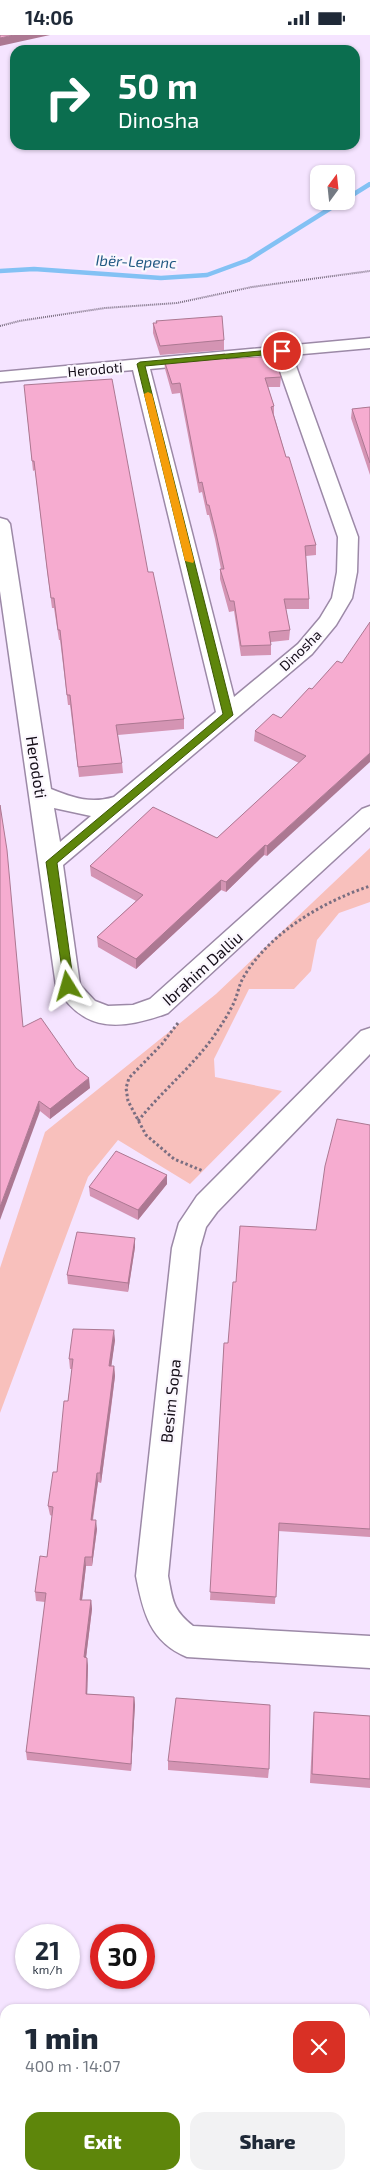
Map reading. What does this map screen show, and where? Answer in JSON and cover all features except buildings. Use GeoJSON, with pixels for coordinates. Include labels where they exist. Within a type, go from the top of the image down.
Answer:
{"type":"FeatureCollection","features":[{"type":"Feature","properties":{"kind":"street","name":"Herodoti"},"geometry":{"type":"LineString","coordinates":[[0,377],[370,343]]}},
{"type":"Feature","properties":{"kind":"street","name":"Dinosha"},"geometry":{"type":"LineString","coordinates":[[52,862],[305,649],[330,621],[342,598],[347,572],[348,537],[282,351]]}},
{"type":"Feature","properties":{"kind":"street"},"geometry":{"type":"LineString","coordinates":[[140,364],[228,715]]}},
{"type":"Feature","properties":{"kind":"street","name":"Herodoti"},"geometry":{"type":"LineString","coordinates":[[0,525],[52,862]]}},
{"type":"Feature","properties":{"kind":"street"},"geometry":{"type":"LineString","coordinates":[[41,793],[68,805],[91,810],[106,809],[123,802]]}},
{"type":"Feature","properties":{"kind":"street","name":"Ibrahim Dalliu"},"geometry":{"type":"LineString","coordinates":[[52,862],[68,986],[75,999],[98,1014],[128,1016],[159,1006],[169,998],[370,815]]}},
{"type":"Feature","properties":{"kind":"street","name":"Besim Sopa"},"geometry":{"type":"LineString","coordinates":[[370,1038],[358,1063],[228,1183],[193,1223],[186,1248],[152,1576],[157,1601],[167,1625],[187,1641],[370,1652]]}},
{"type":"Feature","properties":{"kind":"path"},"geometry":{"type":"LineString","coordinates":[[0,326],[19,321],[105,308],[177,303],[252,287],[370,271]]}},
{"type":"Feature","properties":{"kind":"path"},"geometry":{"type":"LineString","coordinates":[[138,1121],[153,1102],[207,1045],[224,1021],[243,978],[255,962],[294,925],[326,905],[370,884]]}},
{"type":"Feature","properties":{"kind":"path"},"geometry":{"type":"LineString","coordinates":[[180,1020],[162,1044],[129,1078],[126,1088],[128,1101],[146,1135],[174,1159],[228,1183]]}},
{"type":"Feature","properties":{"kind":"shaded area"},"geometry":{"type":"Polygon","coordinates":[[[370,848],[370,902],[339,913],[317,940],[311,971],[294,989],[249,989],[214,1059],[215,1077],[282,1091],[190,1184],[118,1140],[88,1177],[0,1413],[0,1268],[45,1132],[216,994],[370,848]]]}},
{"type":"Feature","properties":{"kind":"waterway","name":"Ibër-Lepenc"},"geometry":{"type":"LineString","coordinates":[[355,193],[370,184]]}},
{"type":"Feature","properties":{"kind":"waterway","name":"Ibër-Lepenc"},"geometry":{"type":"LineString","coordinates":[[0,271],[34,269],[161,278],[207,275],[248,260],[328,210]]}},
{"type":"Feature","properties":{"kind":"slow traffic"},"geometry":{"type":"LineString","coordinates":[[148,394],[190,561]]}},
{"type":"Feature","properties":{"kind":"route"},"geometry":{"type":"LineString","coordinates":[[68,986],[52,862],[228,715],[140,364],[282,351]]}}]}
